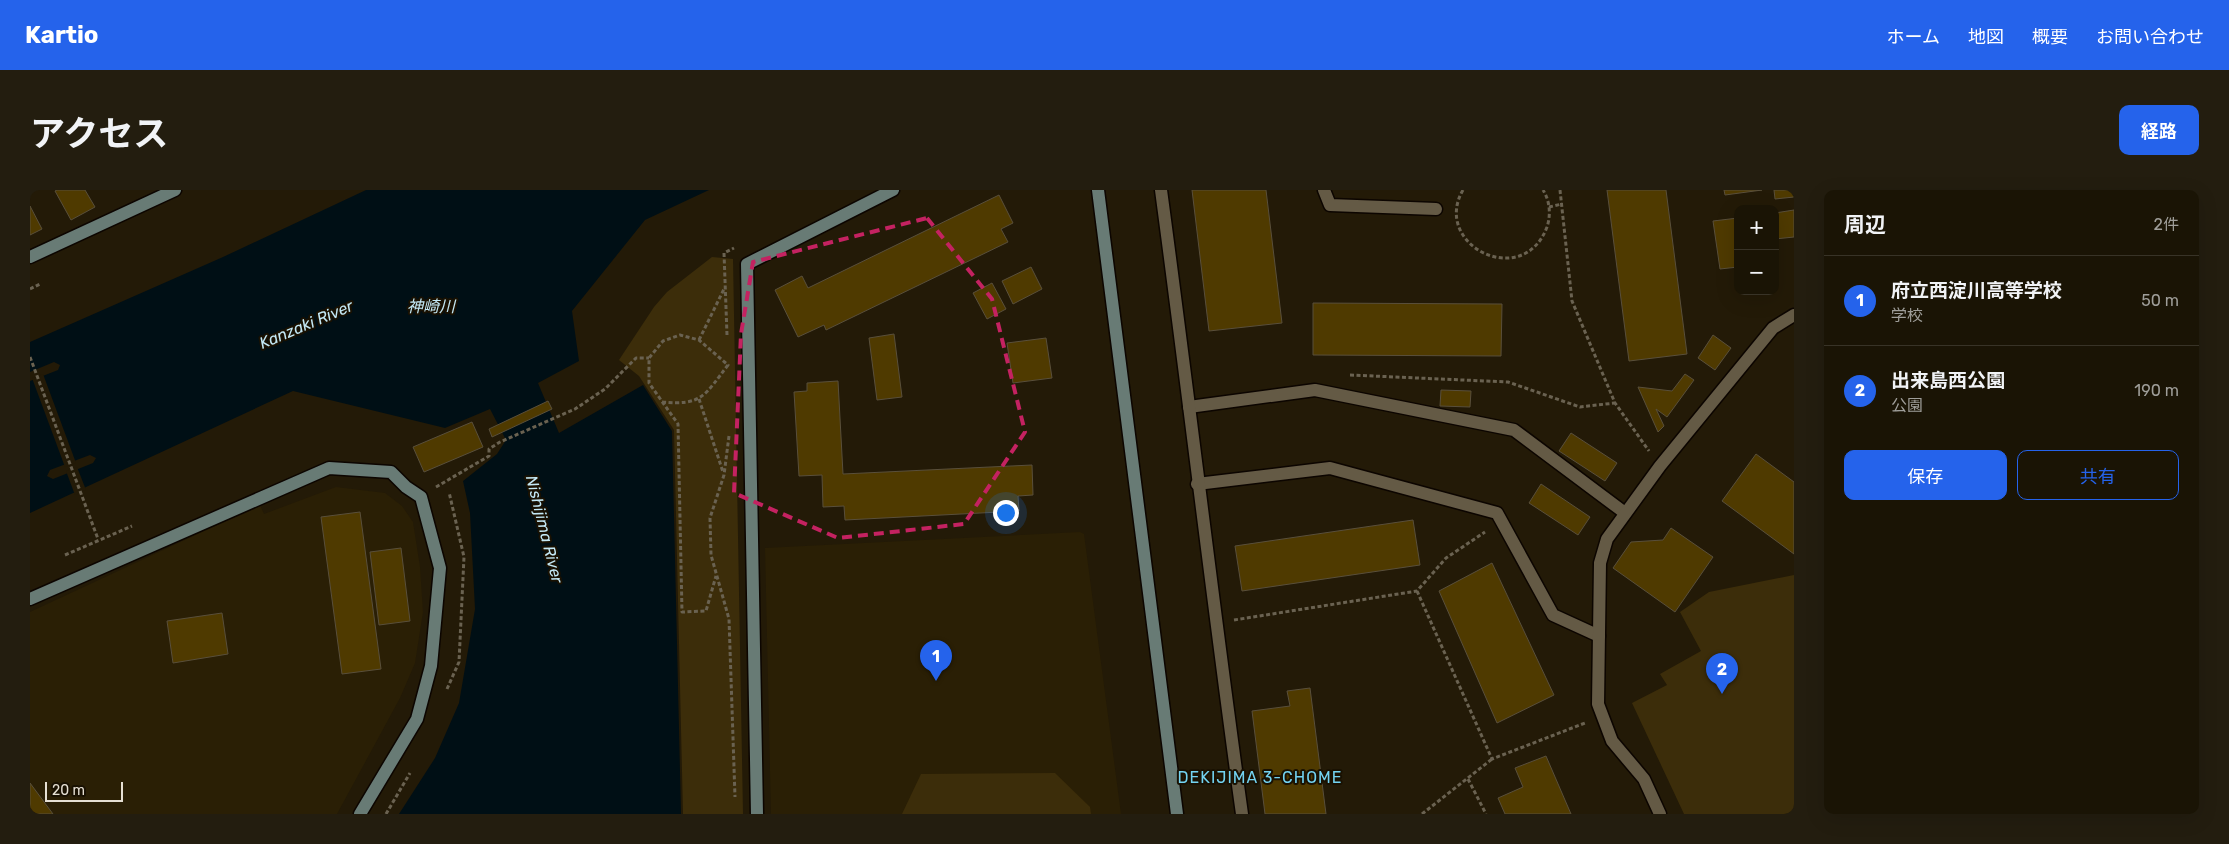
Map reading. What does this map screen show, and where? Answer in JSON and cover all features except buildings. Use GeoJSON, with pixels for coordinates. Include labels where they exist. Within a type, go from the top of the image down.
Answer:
{"type":"FeatureCollection","features":[{"type":"Feature","properties":{"kind":"street"},"geometry":{"type":"LineString","coordinates":[[30,257],[175,190]]}},
{"type":"Feature","properties":{"kind":"street"},"geometry":{"type":"LineString","coordinates":[[757,814],[746,264],[893,190]]}},
{"type":"Feature","properties":{"kind":"street"},"geometry":{"type":"LineString","coordinates":[[1098,190],[1177,814]]}},
{"type":"Feature","properties":{"kind":"street"},"geometry":{"type":"LineString","coordinates":[[1161,190],[1242,814]]}},
{"type":"Feature","properties":{"kind":"street"},"geometry":{"type":"LineString","coordinates":[[1324,190],[1330,205],[1436,209]]}},
{"type":"Feature","properties":{"kind":"street"},"geometry":{"type":"LineString","coordinates":[[1660,814],[1644,779],[1612,741],[1598,704],[1600,563],[1607,539],[1660,466],[1773,328],[1794,315]]}},
{"type":"Feature","properties":{"kind":"street"},"geometry":{"type":"LineString","coordinates":[[1189,408],[1314,390],[1514,430],[1625,514]]}},
{"type":"Feature","properties":{"kind":"street"},"geometry":{"type":"LineString","coordinates":[[30,599],[329,468],[391,472],[406,487],[421,497],[440,568],[431,666],[417,719],[360,814]]}},
{"type":"Feature","properties":{"kind":"street"},"geometry":{"type":"LineString","coordinates":[[1198,484],[1330,468],[1497,513],[1553,615],[1599,636]]}},
{"type":"Feature","properties":{"kind":"path"},"geometry":{"type":"LineString","coordinates":[[1463,190],[1457,207],[1457,220],[1461,232],[1468,242],[1488,256],[1513,258],[1525,254],[1536,245],[1544,234],[1549,221],[1550,207],[1543,190]]}},
{"type":"Feature","properties":{"kind":"path"},"geometry":{"type":"LineString","coordinates":[[1560,190],[1572,301],[1615,403],[1660,466]]}},
{"type":"Feature","properties":{"kind":"path"},"geometry":{"type":"LineString","coordinates":[[1550,207],[1562,204]]}},
{"type":"Feature","properties":{"kind":"path"},"geometry":{"type":"LineString","coordinates":[[724,253],[726,336]]}},
{"type":"Feature","properties":{"kind":"path"},"geometry":{"type":"LineString","coordinates":[[30,289],[40,284]]}},
{"type":"Feature","properties":{"kind":"path"},"geometry":{"type":"LineString","coordinates":[[699,340],[725,288]]}},
{"type":"Feature","properties":{"kind":"path"},"geometry":{"type":"LineString","coordinates":[[716,576],[706,611],[682,612],[678,424],[649,383],[649,358],[663,341],[680,335],[699,340],[728,365]]}},
{"type":"Feature","properties":{"kind":"path"},"geometry":{"type":"LineString","coordinates":[[727,355],[728,374]]}},
{"type":"Feature","properties":{"kind":"path"},"geometry":{"type":"LineString","coordinates":[[30,357],[98,539]]}},
{"type":"Feature","properties":{"kind":"path"},"geometry":{"type":"LineString","coordinates":[[421,497],[489,456],[490,448],[500,442],[575,409],[605,389],[636,358],[649,358]]}},
{"type":"Feature","properties":{"kind":"path"},"geometry":{"type":"LineString","coordinates":[[662,402],[682,404],[699,399],[711,388],[728,365]]}},
{"type":"Feature","properties":{"kind":"path"},"geometry":{"type":"LineString","coordinates":[[1342,375],[1508,382],[1580,407],[1615,403]]}},
{"type":"Feature","properties":{"kind":"path"},"geometry":{"type":"LineString","coordinates":[[699,399],[724,475]]}},
{"type":"Feature","properties":{"kind":"path"},"geometry":{"type":"LineString","coordinates":[[730,428],[724,475],[710,518],[711,555],[729,619],[735,804]]}},
{"type":"Feature","properties":{"kind":"path"},"geometry":{"type":"LineString","coordinates":[[1216,623],[1417,591],[1446,558],[1483,535],[1497,513]]}},
{"type":"Feature","properties":{"kind":"path"},"geometry":{"type":"LineString","coordinates":[[65,555],[98,539],[132,526]]}},
{"type":"Feature","properties":{"kind":"path"},"geometry":{"type":"LineString","coordinates":[[1417,591],[1492,759]]}},
{"type":"Feature","properties":{"kind":"path"},"geometry":{"type":"LineString","coordinates":[[1422,814],[1492,759],[1603,716]]}},
{"type":"Feature","properties":{"kind":"path"},"geometry":{"type":"LineString","coordinates":[[1468,779],[1486,814]]}},
{"type":"Feature","properties":{"kind":"highlighted area"},"geometry":{"type":"Polygon","coordinates":[[[927,218],[992,299],[1025,432],[964,524],[838,538],[734,493],[741,334],[753,262],[927,218]]]}},
{"type":"Feature","properties":{"kind":"shaded area"},"geometry":{"type":"Polygon","coordinates":[[[712,257],[733,259],[743,814],[683,814],[674,430],[639,376],[619,360],[654,307],[667,292],[712,257]]]}},
{"type":"Feature","properties":{"kind":"shaded area"},"geometry":{"type":"Polygon","coordinates":[[[336,487],[385,493],[402,506],[413,522],[420,567],[423,612],[415,663],[400,698],[337,814],[30,814],[30,612],[260,505],[264,514],[336,487]]]}},
{"type":"Feature","properties":{"kind":"shaded area"},"geometry":{"type":"Polygon","coordinates":[[[1080,532],[1084,534],[1121,814],[771,814],[765,548],[1080,532]]]}},
{"type":"Feature","properties":{"kind":"shaded area"},"geometry":{"type":"Polygon","coordinates":[[[1794,575],[1794,814],[1684,814],[1632,703],[1667,685],[1660,674],[1701,651],[1680,612],[1709,592],[1794,575]]]}},
{"type":"Feature","properties":{"kind":"shaded area"},"geometry":{"type":"Polygon","coordinates":[[[1055,773],[1090,807],[1091,814],[902,814],[921,774],[1055,773]]]}},
{"type":"Feature","properties":{"kind":"water"},"geometry":{"type":"Polygon","coordinates":[[[366,190],[709,190],[645,220],[572,311],[579,361],[538,383],[559,433],[643,385],[672,431],[681,814],[399,814],[435,758],[459,703],[475,609],[470,513],[463,481],[497,454],[506,440],[490,409],[445,428],[293,391],[30,513],[30,381],[58,370],[60,365],[54,362],[30,372],[30,342],[223,257],[366,190]],[[90,455],[50,470],[47,476],[53,479],[93,463],[96,458],[90,455]]]}},
{"type":"Feature","properties":{"kind":"pier"},"geometry":{"type":"Polygon","coordinates":[[[43,374],[76,463],[65,467],[32,378],[43,374]]]}},
{"type":"Feature","properties":{"kind":"pier"},"geometry":{"type":"Polygon","coordinates":[[[77,467],[86,490],[75,495],[66,471],[77,467]]]}},
{"type":"Feature","properties":{"kind":"place","name":"府立西淀川高等学校"},"geometry":{"type":"Point","coordinates":[936,681]}},
{"type":"Feature","properties":{"kind":"place","name":"出来島西公園"},"geometry":{"type":"Point","coordinates":[1722,694]}},
{"type":"Feature","properties":{"kind":"district","name":"DEKIJIMA 3-CHOME"},"geometry":{"type":"Point","coordinates":[1260,777]}},
{"type":"Feature","properties":{"kind":"water label","name":"神崎川"},"geometry":{"type":"Point","coordinates":[431,306]}},
{"type":"Feature","properties":{"kind":"water label","name":"Kanzaki River"},"geometry":{"type":"Point","coordinates":[306,324]}},
{"type":"Feature","properties":{"kind":"water label","name":"Nishijima River"},"geometry":{"type":"Point","coordinates":[545,529]}}]}
